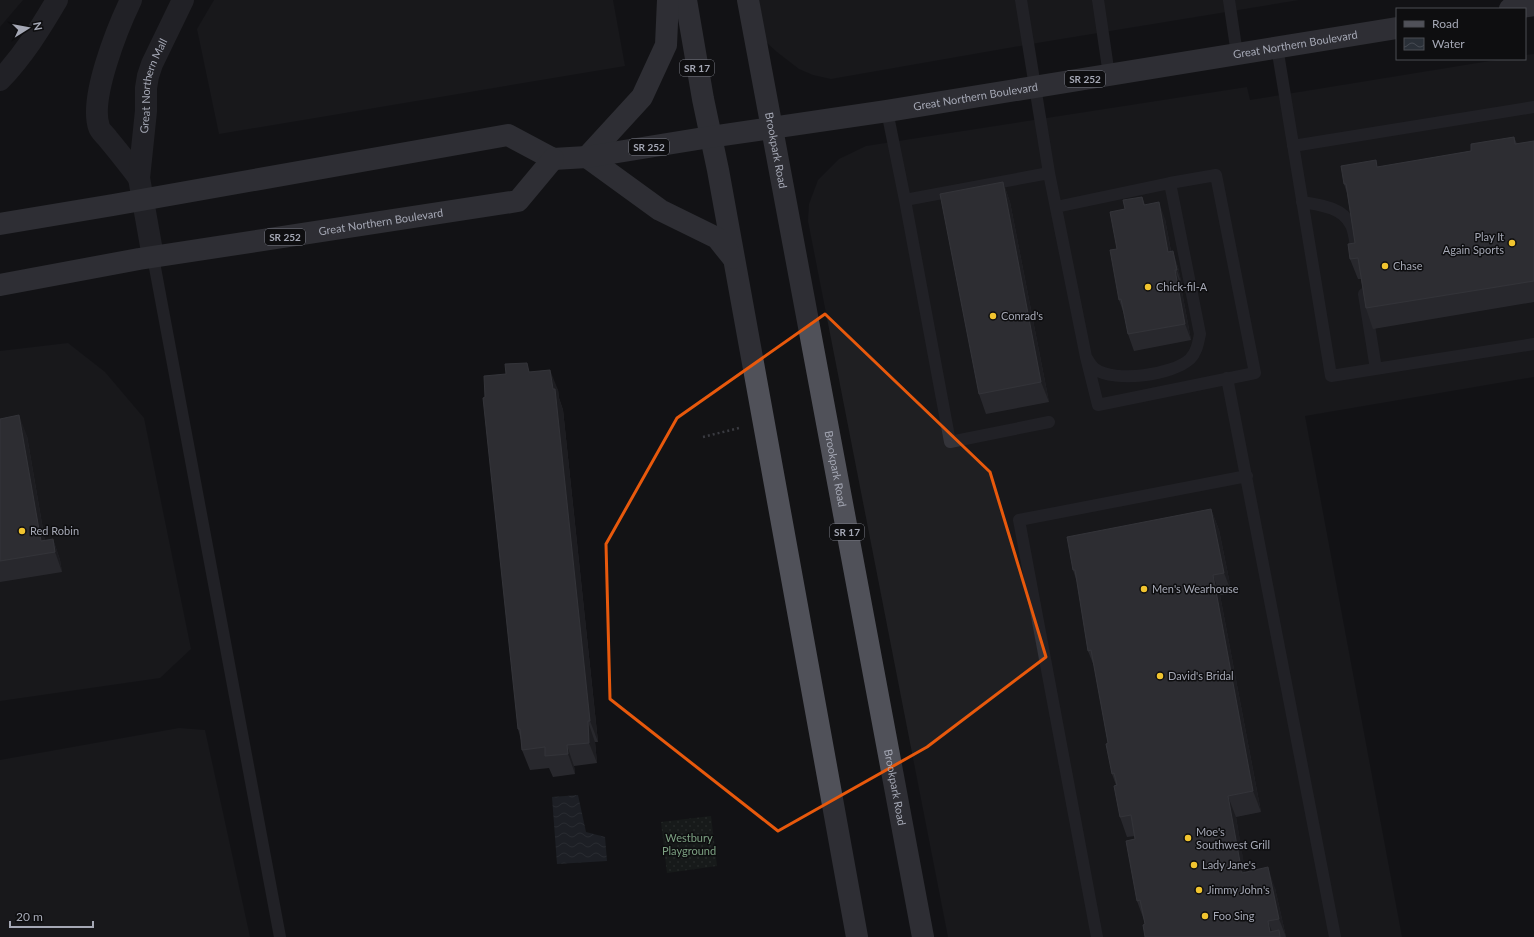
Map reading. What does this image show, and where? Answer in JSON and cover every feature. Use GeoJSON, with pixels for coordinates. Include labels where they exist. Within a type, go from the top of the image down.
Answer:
{"type":"FeatureCollection","features":[{"type":"Feature","properties":{"kind":"main road"},"geometry":{"type":"LineString","coordinates":[[668,0],[666,45],[642,97],[587,157],[660,210],[717,238],[734,259]]}},
{"type":"Feature","properties":{"kind":"main road","name":"SR 17"},"geometry":{"type":"LineString","coordinates":[[686,0],[857,937]]}},
{"type":"Feature","properties":{"kind":"main road","name":"Brookpark Road"},"geometry":{"type":"LineString","coordinates":[[748,0],[923,937]]}},
{"type":"Feature","properties":{"kind":"main road"},"geometry":{"type":"LineString","coordinates":[[1516,8],[1534,5]]}},
{"type":"Feature","properties":{"kind":"main road","name":"Great Northern Boulevard"},"geometry":{"type":"LineString","coordinates":[[0,286],[153,257],[518,201],[553,159],[587,157],[888,111],[1396,28]]}},
{"type":"Feature","properties":{"kind":"main road"},"geometry":{"type":"LineString","coordinates":[[0,224],[144,200],[508,135],[553,159]]}},
{"type":"Feature","properties":{"kind":"street"},"geometry":{"type":"LineString","coordinates":[[0,80],[17,62],[32,42],[57,0]]}},
{"type":"Feature","properties":{"kind":"street","name":"Great Northern Mall"},"geometry":{"type":"LineString","coordinates":[[131,0],[114,40],[104,69],[98,99],[98,112],[99,127],[139,178]]}},
{"type":"Feature","properties":{"kind":"street","name":"Great Northern Mall"},"geometry":{"type":"LineString","coordinates":[[153,257],[139,178],[148,76],[165,35],[183,0]]}},
{"type":"Feature","properties":{"kind":"lane"},"geometry":{"type":"LineString","coordinates":[[1021,0],[1049,173],[1086,357],[1098,405],[1255,372],[1216,175],[1056,207]]}},
{"type":"Feature","properties":{"kind":"lane"},"geometry":{"type":"LineString","coordinates":[[1098,0],[1109,75]]}},
{"type":"Feature","properties":{"kind":"lane"},"geometry":{"type":"LineString","coordinates":[[1229,0],[1237,54]]}},
{"type":"Feature","properties":{"kind":"lane"},"geometry":{"type":"LineString","coordinates":[[1277,47],[1331,376],[1534,344]]}},
{"type":"Feature","properties":{"kind":"lane"},"geometry":{"type":"LineString","coordinates":[[1293,146],[1534,107]]}},
{"type":"Feature","properties":{"kind":"lane"},"geometry":{"type":"LineString","coordinates":[[888,111],[950,442],[1049,422]]}},
{"type":"Feature","properties":{"kind":"lane"},"geometry":{"type":"LineString","coordinates":[[905,200],[1049,173]]}},
{"type":"Feature","properties":{"kind":"lane"},"geometry":{"type":"LineString","coordinates":[[1086,357],[1095,369],[1109,375],[1130,377],[1177,368],[1190,359],[1197,348],[1200,334],[1170,183]]}},
{"type":"Feature","properties":{"kind":"lane"},"geometry":{"type":"LineString","coordinates":[[1302,202],[1325,206],[1336,210],[1345,218],[1352,226],[1359,264]]}},
{"type":"Feature","properties":{"kind":"lane"},"geometry":{"type":"LineString","coordinates":[[153,257],[280,937]]}},
{"type":"Feature","properties":{"kind":"lane"},"geometry":{"type":"LineString","coordinates":[[1362,279],[1376,369]]}},
{"type":"Feature","properties":{"kind":"lane"},"geometry":{"type":"LineString","coordinates":[[1227,378],[1335,937]]}},
{"type":"Feature","properties":{"kind":"lane"},"geometry":{"type":"LineString","coordinates":[[1097,937],[1019,520],[1246,476]]}},
{"type":"Feature","properties":{"kind":"path"},"geometry":{"type":"LineString","coordinates":[[703,437],[764,422]]}},
{"type":"Feature","properties":{"kind":"highlighted area"},"geometry":{"type":"Polygon","coordinates":[[[825,314],[990,472],[1046,657],[927,747],[778,831],[610,699],[606,544],[677,418],[825,314]]]}},
{"type":"Feature","properties":{"kind":"shaded area"},"geometry":{"type":"Polygon","coordinates":[[[0,0],[23,0],[0,27],[0,0]]]}},
{"type":"Feature","properties":{"kind":"shaded area"},"geometry":{"type":"Polygon","coordinates":[[[214,0],[613,0],[625,66],[219,134],[197,29],[214,0]]]}},
{"type":"Feature","properties":{"kind":"shaded area"},"geometry":{"type":"Polygon","coordinates":[[[759,0],[1299,0],[831,79],[813,75],[799,69],[766,42],[759,0]]]}},
{"type":"Feature","properties":{"kind":"shaded area"},"geometry":{"type":"Polygon","coordinates":[[[1534,54],[1534,377],[1305,416],[1402,937],[948,937],[808,221],[809,204],[818,180],[839,159],[866,146],[1247,87],[1250,100],[1496,60],[1526,60],[1526,55],[1534,54]]]}},
{"type":"Feature","properties":{"kind":"shaded area"},"geometry":{"type":"Polygon","coordinates":[[[68,343],[105,372],[144,418],[191,649],[160,678],[0,701],[0,351],[68,343]]]}},
{"type":"Feature","properties":{"kind":"shaded area"},"geometry":{"type":"Polygon","coordinates":[[[179,728],[205,730],[250,937],[0,937],[0,760],[179,728]]]}},
{"type":"Feature","properties":{"kind":"green space","name":"Westbury Playground"},"geometry":{"type":"Polygon","coordinates":[[[711,816],[717,866],[667,873],[661,822],[711,816]]]}},
{"type":"Feature","properties":{"kind":"water"},"geometry":{"type":"Polygon","coordinates":[[[578,795],[586,832],[605,837],[607,861],[557,864],[552,797],[578,795]]]}},
{"type":"Feature","properties":{"kind":"building"},"geometry":{"type":"Polygon","coordinates":[[[1514,137],[1515,144],[1534,141],[1534,281],[1366,308],[1358,258],[1350,259],[1348,244],[1355,243],[1346,184],[1344,184],[1341,166],[1376,160],[1377,167],[1471,151],[1471,144],[1514,137]]]}},
{"type":"Feature","properties":{"kind":"building"},"geometry":{"type":"Polygon","coordinates":[[[1003,182],[1041,382],[979,394],[940,194],[1003,182]]]}},
{"type":"Feature","properties":{"kind":"building"},"geometry":{"type":"Polygon","coordinates":[[[1142,197],[1144,205],[1159,202],[1168,252],[1173,251],[1185,324],[1128,334],[1121,299],[1119,300],[1110,250],[1117,249],[1110,212],[1125,209],[1123,200],[1142,197]]]}},
{"type":"Feature","properties":{"kind":"building"},"geometry":{"type":"Polygon","coordinates":[[[527,363],[529,372],[550,370],[553,389],[555,389],[590,721],[588,721],[589,743],[567,745],[568,754],[545,756],[545,747],[522,750],[520,729],[518,729],[483,398],[485,397],[484,376],[506,374],[505,364],[527,363]]]}},
{"type":"Feature","properties":{"kind":"building","name":"Red Robin"},"geometry":{"type":"Polygon","coordinates":[[[19,415],[41,541],[53,539],[55,552],[0,561],[0,419],[19,415]]]}},
{"type":"Feature","properties":{"kind":"building"},"geometry":{"type":"Polygon","coordinates":[[[1211,509],[1224,573],[1213,575],[1253,791],[1228,796],[1242,873],[1268,867],[1279,919],[1268,921],[1270,932],[1279,930],[1280,937],[1145,937],[1143,925],[1145,924],[1140,900],[1137,901],[1126,841],[1135,839],[1131,815],[1120,817],[1114,786],[1117,785],[1114,773],[1112,774],[1106,744],[1108,743],[1091,650],[1088,651],[1075,570],[1073,570],[1067,537],[1211,509]]]}},
{"type":"Feature","properties":{"kind":"place","name":"Play It Again Sports"},"geometry":{"type":"Point","coordinates":[1512,243]}},
{"type":"Feature","properties":{"kind":"place","name":"Chase"},"geometry":{"type":"Point","coordinates":[1385,266]}},
{"type":"Feature","properties":{"kind":"place","name":"Chick-fil-A"},"geometry":{"type":"Point","coordinates":[1148,287]}},
{"type":"Feature","properties":{"kind":"place","name":"Conrad's"},"geometry":{"type":"Point","coordinates":[993,316]}},
{"type":"Feature","properties":{"kind":"place","name":"Red Robin"},"geometry":{"type":"Point","coordinates":[22,531]}},
{"type":"Feature","properties":{"kind":"place","name":"Men's Wearhouse"},"geometry":{"type":"Point","coordinates":[1144,589]}},
{"type":"Feature","properties":{"kind":"place","name":"David's Bridal"},"geometry":{"type":"Point","coordinates":[1160,676]}},
{"type":"Feature","properties":{"kind":"place","name":"Moe's Southwest Grill"},"geometry":{"type":"Point","coordinates":[1188,838]}},
{"type":"Feature","properties":{"kind":"place","name":"Lady Jane's"},"geometry":{"type":"Point","coordinates":[1194,865]}},
{"type":"Feature","properties":{"kind":"place","name":"Jimmy John's"},"geometry":{"type":"Point","coordinates":[1199,890]}},
{"type":"Feature","properties":{"kind":"place","name":"Foo Sing"},"geometry":{"type":"Point","coordinates":[1205,916]}}]}
